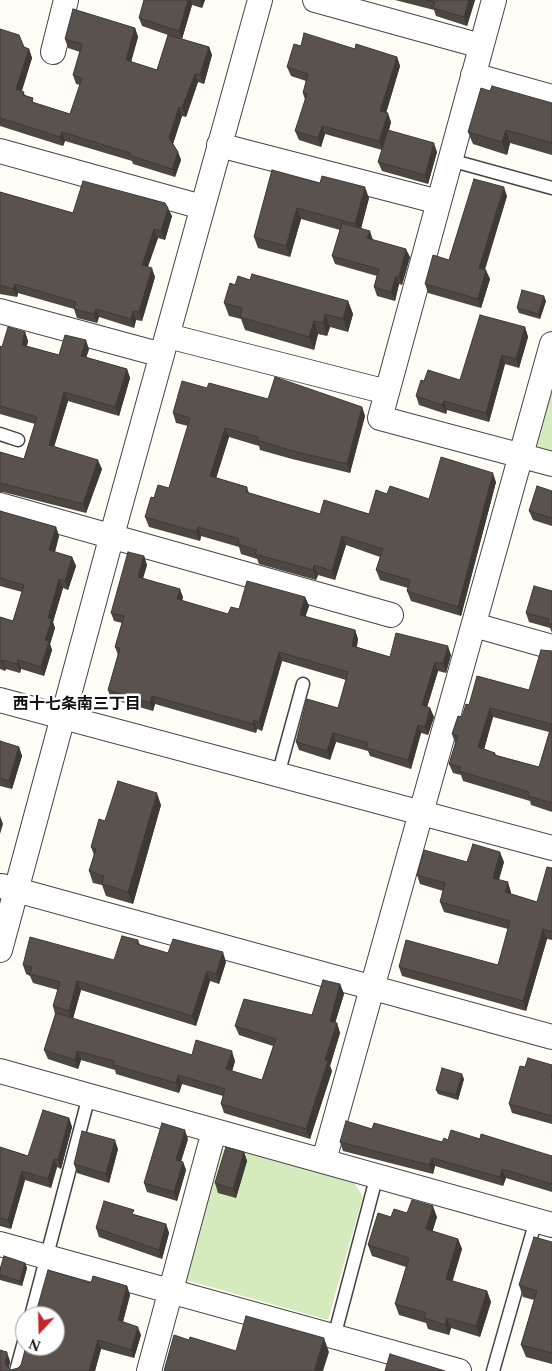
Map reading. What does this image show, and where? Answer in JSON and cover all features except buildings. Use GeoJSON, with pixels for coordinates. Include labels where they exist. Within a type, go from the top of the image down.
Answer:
{"type":"FeatureCollection","features":[{"type":"Feature","properties":{"kind":"street"},"geometry":{"type":"LineString","coordinates":[[53,52],[66,0]]}},
{"type":"Feature","properties":{"kind":"street"},"geometry":{"type":"LineString","coordinates":[[0,950],[8,888],[62,717],[260,0]]}},
{"type":"Feature","properties":{"kind":"street"},"geometry":{"type":"LineString","coordinates":[[315,0],[481,46]]}},
{"type":"Feature","properties":{"kind":"street"},"geometry":{"type":"LineString","coordinates":[[494,0],[380,418],[552,464]]}},
{"type":"Feature","properties":{"kind":"street"},"geometry":{"type":"LineString","coordinates":[[473,75],[552,97]]}},
{"type":"Feature","properties":{"kind":"street"},"geometry":{"type":"LineString","coordinates":[[219,145],[439,202]]}},
{"type":"Feature","properties":{"kind":"street"},"geometry":{"type":"LineString","coordinates":[[0,151],[202,207]]}},
{"type":"Feature","properties":{"kind":"street"},"geometry":{"type":"LineString","coordinates":[[0,311],[388,392]]}},
{"type":"Feature","properties":{"kind":"street"},"geometry":{"type":"LineString","coordinates":[[324,1160],[552,344]]}},
{"type":"Feature","properties":{"kind":"street"},"geometry":{"type":"LineString","coordinates":[[0,505],[112,535],[390,615]]}},
{"type":"Feature","properties":{"kind":"street"},"geometry":{"type":"LineString","coordinates":[[474,626],[552,647]]}},
{"type":"Feature","properties":{"kind":"street"},"geometry":{"type":"LineString","coordinates":[[0,700],[552,848]]}},
{"type":"Feature","properties":{"kind":"street"},"geometry":{"type":"LineString","coordinates":[[8,888],[552,1037]]}},
{"type":"Feature","properties":{"kind":"street"},"geometry":{"type":"LineString","coordinates":[[0,1072],[324,1160],[544,1223]]}},
{"type":"Feature","properties":{"kind":"street"},"geometry":{"type":"LineString","coordinates":[[149,1371],[214,1131]]}},
{"type":"Feature","properties":{"kind":"street"},"geometry":{"type":"LineString","coordinates":[[0,1244],[459,1371]]}},
{"type":"Feature","properties":{"kind":"lane"},"geometry":{"type":"LineString","coordinates":[[450,160],[552,188]]}},
{"type":"Feature","properties":{"kind":"lane"},"geometry":{"type":"LineString","coordinates":[[0,434],[18,440]]}},
{"type":"Feature","properties":{"kind":"lane"},"geometry":{"type":"LineString","coordinates":[[278,775],[303,684]]}},
{"type":"Feature","properties":{"kind":"lane"},"geometry":{"type":"LineString","coordinates":[[34,1306],[89,1096]]}},
{"type":"Feature","properties":{"kind":"lane"},"geometry":{"type":"LineString","coordinates":[[334,1337],[377,1175]]}},
{"type":"Feature","properties":{"kind":"lane"},"geometry":{"type":"LineString","coordinates":[[494,1371],[544,1223]]}},
{"type":"Feature","properties":{"kind":"lane"},"geometry":{"type":"LineString","coordinates":[[16,1371],[20,1356]]}},
{"type":"Feature","properties":{"kind":"green space"},"geometry":{"type":"Polygon","coordinates":[[[552,391],[552,451],[537,447],[552,391]]]}},
{"type":"Feature","properties":{"kind":"green space"},"geometry":{"type":"Polygon","coordinates":[[[233,1143],[348,1173],[363,1196],[328,1320],[186,1280],[221,1151],[233,1143]]]}},
{"type":"Feature","properties":{"kind":"district","name":"西十七条南三丁目"},"geometry":{"type":"Point","coordinates":[77,706]}}]}
